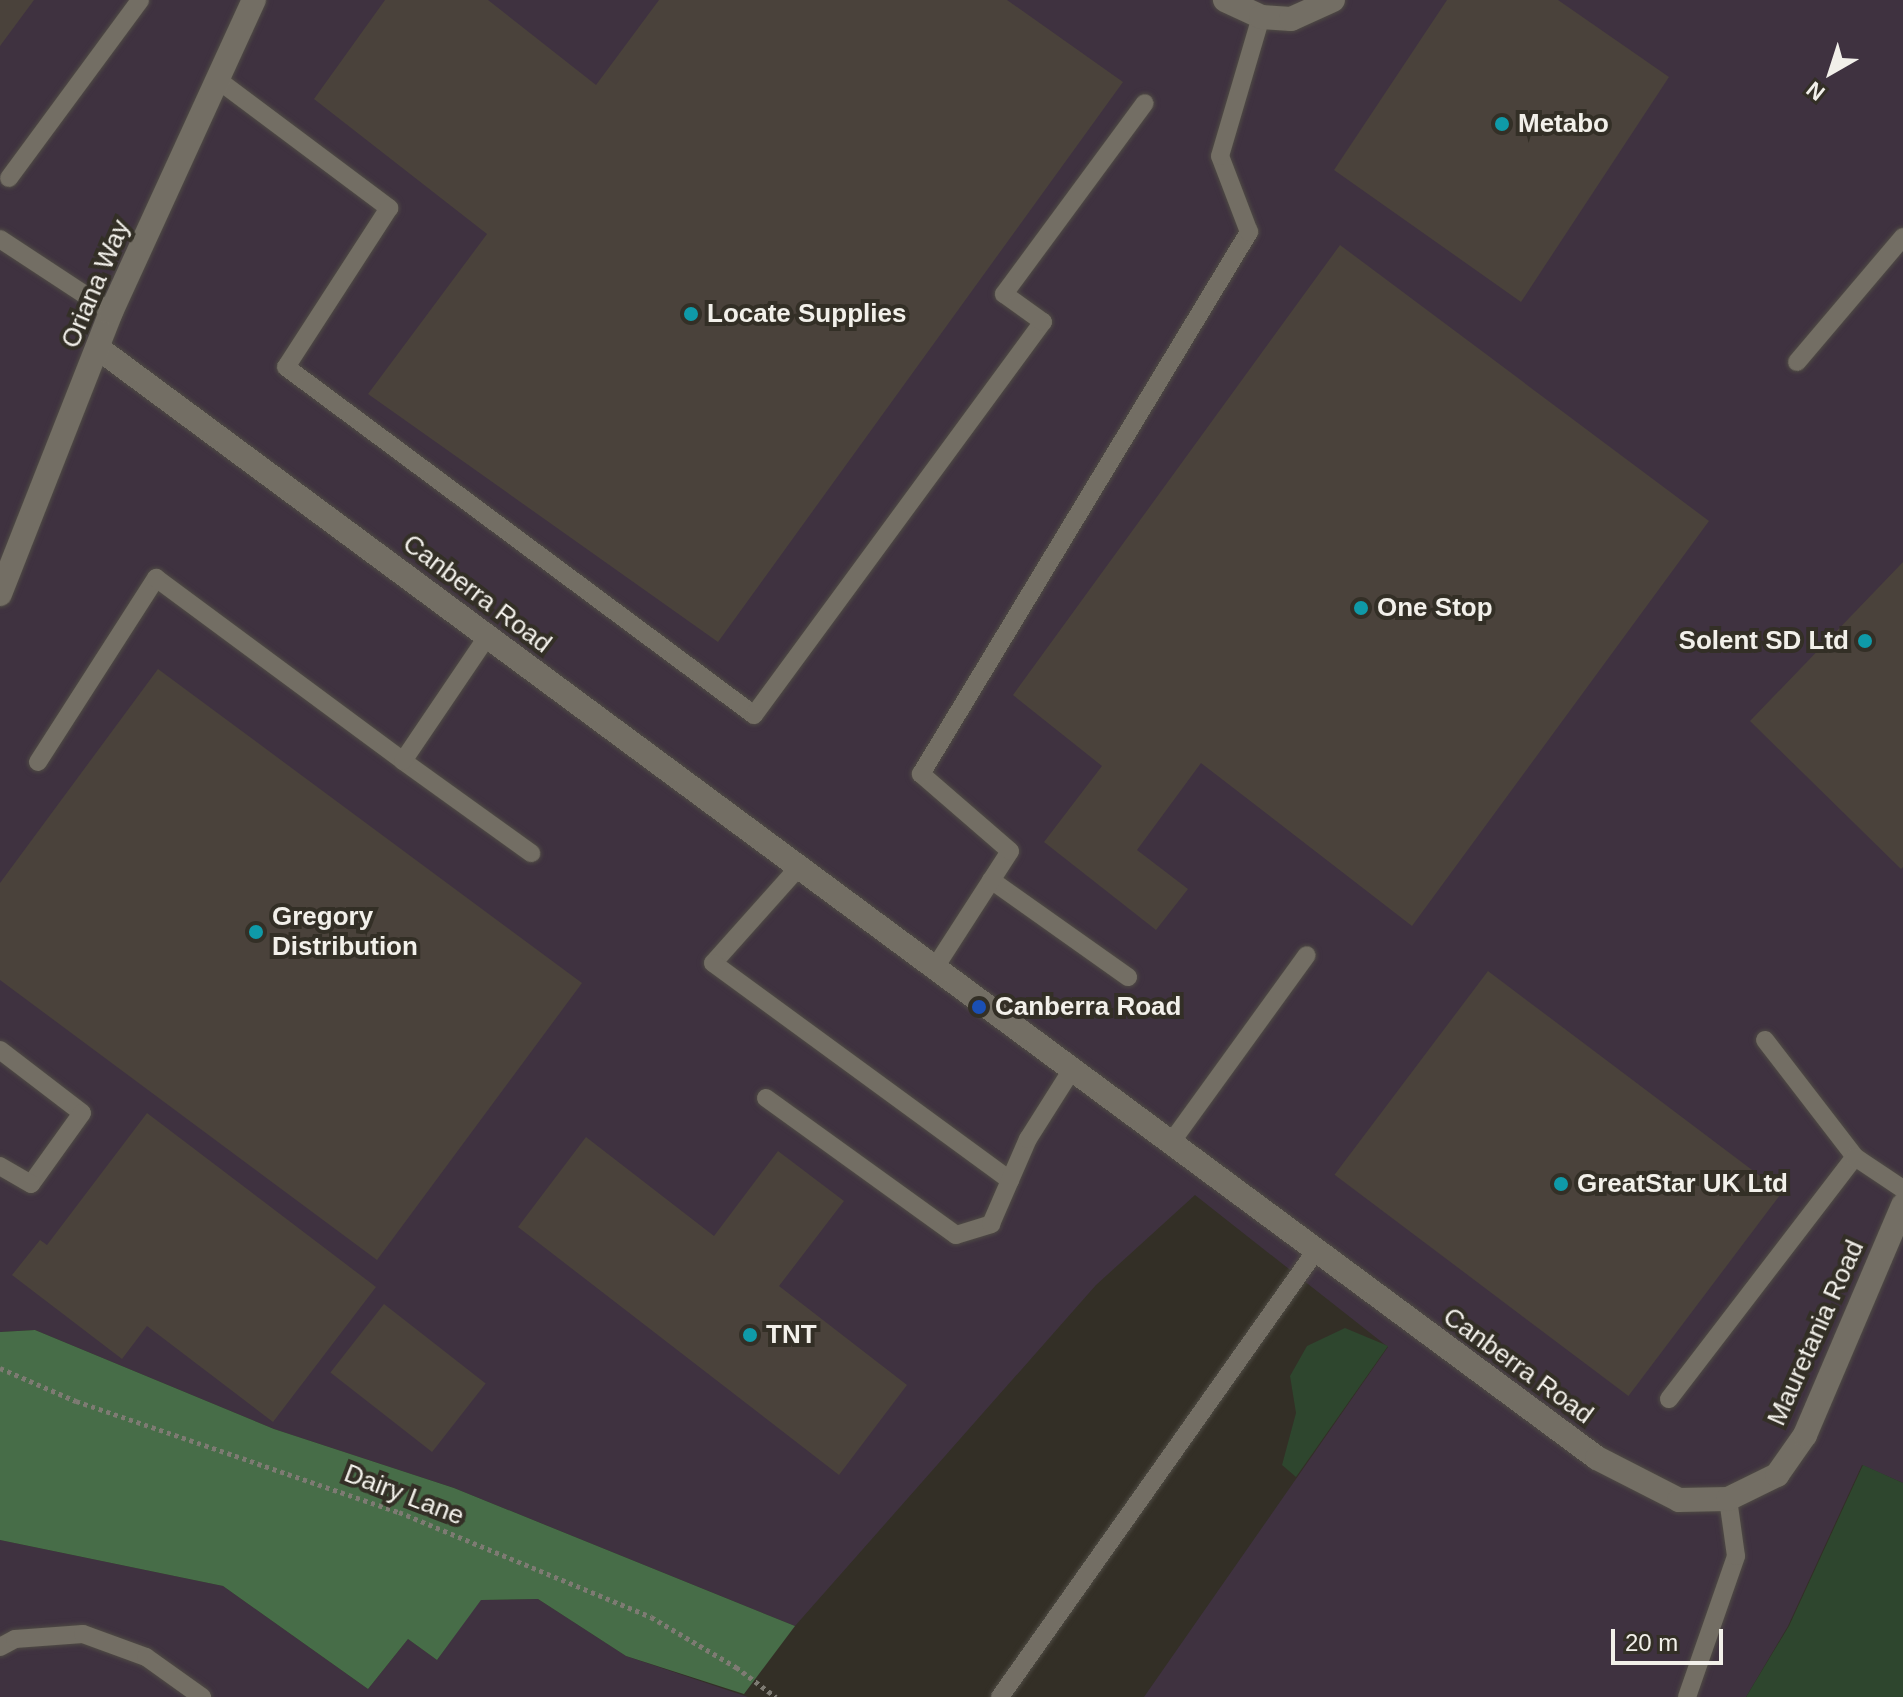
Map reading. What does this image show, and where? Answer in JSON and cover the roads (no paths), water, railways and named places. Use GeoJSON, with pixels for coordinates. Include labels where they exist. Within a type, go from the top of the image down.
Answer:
{"type":"FeatureCollection","features":[{"type":"Feature","properties":{"kind":"street","name":"Oriana Way"},"geometry":{"type":"LineString","coordinates":[[0,594],[111,312],[254,0]]}},
{"type":"Feature","properties":{"kind":"street"},"geometry":{"type":"LineString","coordinates":[[1225,0],[1261,17],[1291,19],[1333,0]]}},
{"type":"Feature","properties":{"kind":"street","name":"Canberra Road"},"geometry":{"type":"LineString","coordinates":[[98,348],[1597,1458],[1679,1500],[1728,1499]]}},
{"type":"Feature","properties":{"kind":"street","name":"Mauretania Road"},"geometry":{"type":"LineString","coordinates":[[1728,1499],[1777,1475],[1805,1435],[1903,1205]]}},
{"type":"Feature","properties":{"kind":"lane"},"geometry":{"type":"LineString","coordinates":[[3,179],[140,0]]}},
{"type":"Feature","properties":{"kind":"lane"},"geometry":{"type":"LineString","coordinates":[[934,969],[1010,851],[921,774],[1249,232],[1220,156],[1261,17]]}},
{"type":"Feature","properties":{"kind":"lane"},"geometry":{"type":"LineString","coordinates":[[218,80],[389,208],[286,367],[754,715],[1043,322],[1004,294],[1145,103]]}},
{"type":"Feature","properties":{"kind":"lane"},"geometry":{"type":"LineString","coordinates":[[1797,362],[1903,237]]}},
{"type":"Feature","properties":{"kind":"lane"},"geometry":{"type":"LineString","coordinates":[[0,239],[111,312]]}},
{"type":"Feature","properties":{"kind":"lane"},"geometry":{"type":"LineString","coordinates":[[38,762],[156,578],[531,853]]}},
{"type":"Feature","properties":{"kind":"lane"},"geometry":{"type":"LineString","coordinates":[[403,761],[487,637]]}},
{"type":"Feature","properties":{"kind":"lane"},"geometry":{"type":"LineString","coordinates":[[798,868],[713,963],[1010,1180]]}},
{"type":"Feature","properties":{"kind":"lane"},"geometry":{"type":"LineString","coordinates":[[991,880],[1128,977]]}},
{"type":"Feature","properties":{"kind":"lane"},"geometry":{"type":"LineString","coordinates":[[1170,1144],[1307,955]]}},
{"type":"Feature","properties":{"kind":"lane"},"geometry":{"type":"LineString","coordinates":[[1765,1040],[1855,1157],[1903,1189]]}},
{"type":"Feature","properties":{"kind":"lane"},"geometry":{"type":"LineString","coordinates":[[0,1050],[82,1113],[31,1184],[0,1166]]}},
{"type":"Feature","properties":{"kind":"lane"},"geometry":{"type":"LineString","coordinates":[[766,1098],[956,1235],[991,1224],[1010,1180],[1071,1071]]}},
{"type":"Feature","properties":{"kind":"lane"},"geometry":{"type":"LineString","coordinates":[[1669,1399],[1855,1157]]}},
{"type":"Feature","properties":{"kind":"lane"},"geometry":{"type":"LineString","coordinates":[[1004,1695],[1315,1252]]}},
{"type":"Feature","properties":{"kind":"lane"},"geometry":{"type":"LineString","coordinates":[[1687,1697],[1736,1556],[1728,1499]]}},
{"type":"Feature","properties":{"kind":"lane"},"geometry":{"type":"LineString","coordinates":[[0,1647],[15,1639],[83,1634],[146,1657],[202,1697]]}},
{"type":"Feature","properties":{"kind":"place","name":"Metabo"},"geometry":{"type":"Point","coordinates":[1502,124]}},
{"type":"Feature","properties":{"kind":"place","name":"Locate Supplies"},"geometry":{"type":"Point","coordinates":[691,314]}},
{"type":"Feature","properties":{"kind":"place","name":"One Stop"},"geometry":{"type":"Point","coordinates":[1361,608]}},
{"type":"Feature","properties":{"kind":"place","name":"Solent SD Ltd"},"geometry":{"type":"Point","coordinates":[1865,641]}},
{"type":"Feature","properties":{"kind":"place","name":"Gregory Distribution"},"geometry":{"type":"Point","coordinates":[256,932]}},
{"type":"Feature","properties":{"kind":"place","name":"Canberra Road"},"geometry":{"type":"Point","coordinates":[979,1007]}},
{"type":"Feature","properties":{"kind":"place","name":"GreatStar UK Ltd"},"geometry":{"type":"Point","coordinates":[1561,1184]}},
{"type":"Feature","properties":{"kind":"place","name":"TNT"},"geometry":{"type":"Point","coordinates":[750,1335]}}]}
